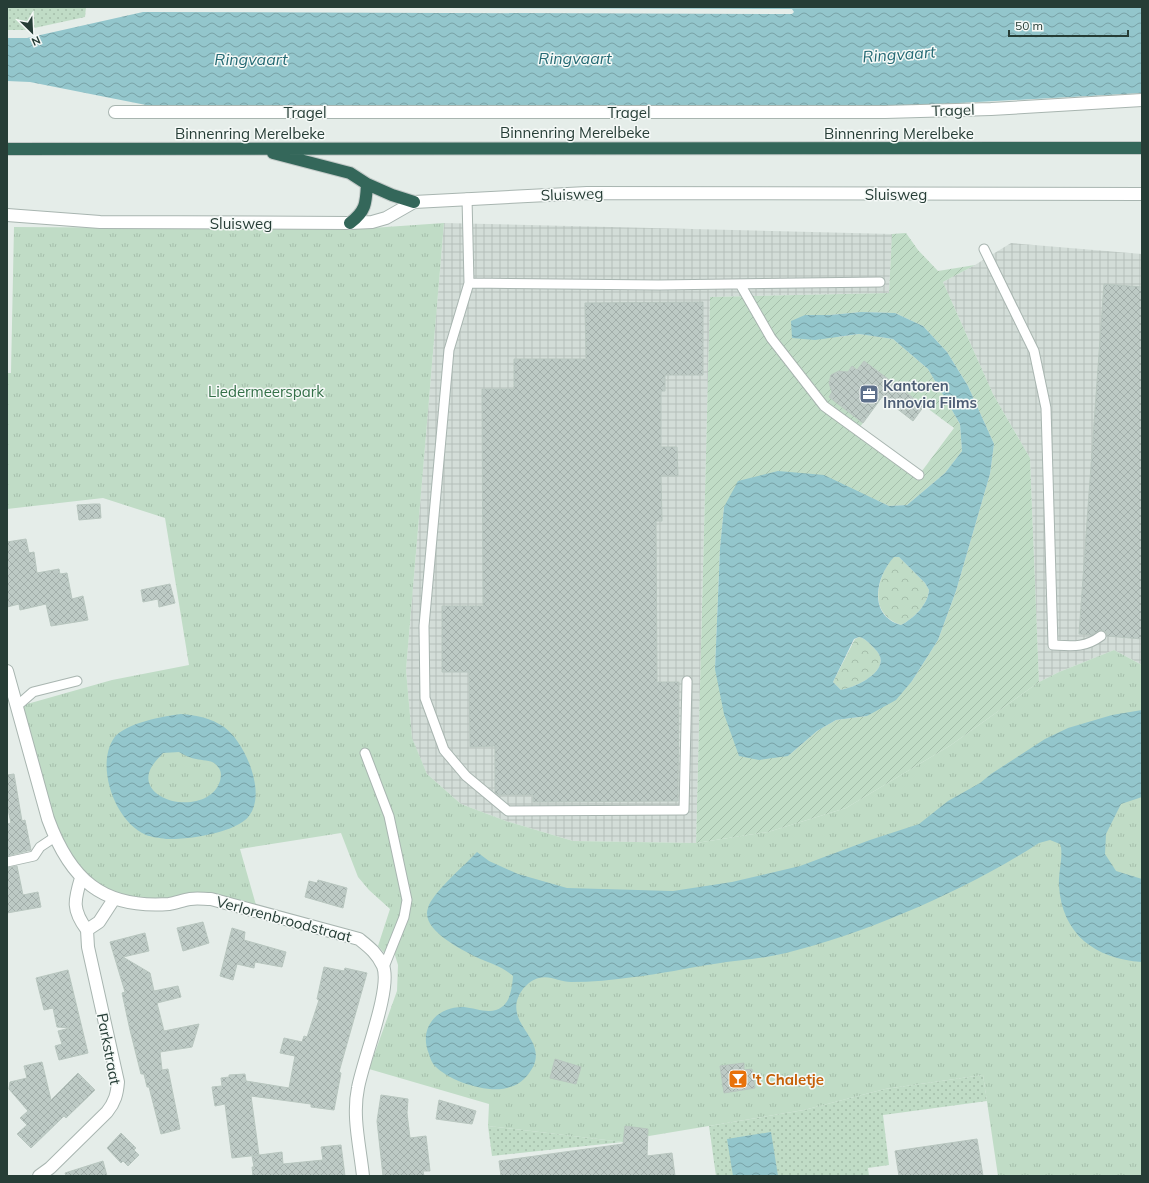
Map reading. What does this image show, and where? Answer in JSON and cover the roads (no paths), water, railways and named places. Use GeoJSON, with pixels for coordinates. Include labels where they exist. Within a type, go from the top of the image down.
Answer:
{"type":"FeatureCollection","features":[{"type":"Feature","properties":{"kind":"highway"},"geometry":{"type":"LineString","coordinates":[[256,148],[350,173],[367,184],[406,201],[414,202]]}},
{"type":"Feature","properties":{"kind":"highway","name":"Binnenring Merelbeke"},"geometry":{"type":"LineString","coordinates":[[7,149],[1142,148]]}},
{"type":"Feature","properties":{"kind":"highway"},"geometry":{"type":"LineString","coordinates":[[350,223],[360,215],[366,202],[367,184]]}},
{"type":"Feature","properties":{"kind":"street","name":"Tragel"},"geometry":{"type":"LineString","coordinates":[[115,112],[885,112],[1142,100]]}},
{"type":"Feature","properties":{"kind":"street","name":"Sluisweg"},"geometry":{"type":"LineString","coordinates":[[7,215],[100,222],[350,223],[372,222],[386,218],[414,202],[467,198],[587,193],[1142,194]]}},
{"type":"Feature","properties":{"kind":"street","name":"Verlorenbroodstraat"},"geometry":{"type":"LineString","coordinates":[[8,676],[55,837],[67,860],[81,878],[114,899],[141,904],[163,904],[191,899],[211,899],[359,939],[375,951],[384,967],[385,987],[358,1088],[356,1114],[363,1176]]}},
{"type":"Feature","properties":{"kind":"street","name":"Parkstraat"},"geometry":{"type":"LineString","coordinates":[[39,1176],[52,1172],[107,1112],[114,1103],[117,1094],[118,1082],[88,947],[87,930],[80,920],[75,908],[76,895],[81,878]]}},
{"type":"Feature","properties":{"kind":"street"},"geometry":{"type":"LineString","coordinates":[[87,930],[99,922],[114,899]]}},
{"type":"Feature","properties":{"kind":"lane"},"geometry":{"type":"LineString","coordinates":[[467,198],[469,283],[449,350],[424,626],[425,698],[444,750],[466,776],[508,811],[684,810],[687,682]]}},
{"type":"Feature","properties":{"kind":"lane"},"geometry":{"type":"LineString","coordinates":[[984,249],[1034,351],[1046,408],[1053,645],[1079,647],[1092,643],[1101,636]]}},
{"type":"Feature","properties":{"kind":"lane"},"geometry":{"type":"LineString","coordinates":[[469,283],[740,284],[880,282]]}},
{"type":"Feature","properties":{"kind":"lane"},"geometry":{"type":"LineString","coordinates":[[740,284],[771,338],[824,406],[919,475]]}},
{"type":"Feature","properties":{"kind":"lane"},"geometry":{"type":"LineString","coordinates":[[17,706],[33,692],[77,681]]}},
{"type":"Feature","properties":{"kind":"lane"},"geometry":{"type":"LineString","coordinates":[[365,752],[388,816],[407,900],[404,917],[384,967]]}},
{"type":"Feature","properties":{"kind":"lane"},"geometry":{"type":"LineString","coordinates":[[7,862],[34,856],[40,847],[55,837]]}},
{"type":"Feature","properties":{"kind":"water","name":"Ringvaart"},"geometry":{"type":"Polygon","coordinates":[[[140,7],[1142,7],[1142,93],[904,106],[706,107],[146,105],[30,82],[7,81],[7,38],[27,38],[143,12],[792,14],[794,12],[792,9],[140,7]]]}},
{"type":"Feature","properties":{"kind":"water"},"geometry":{"type":"Polygon","coordinates":[[[861,312],[895,313],[923,326],[947,352],[968,386],[994,444],[990,474],[956,591],[938,640],[912,681],[896,700],[867,716],[836,720],[817,731],[788,756],[759,760],[739,756],[724,714],[715,669],[720,548],[724,507],[738,481],[778,471],[824,475],[889,506],[907,505],[945,473],[962,451],[960,424],[928,369],[893,339],[859,334],[815,340],[792,338],[791,321],[805,315],[830,315],[861,312]],[[894,557],[882,575],[878,595],[879,605],[883,613],[890,620],[901,625],[910,619],[923,606],[929,590],[925,583],[899,557],[894,557]],[[859,637],[854,639],[833,682],[841,690],[865,681],[878,669],[881,663],[880,655],[866,640],[859,637]]]}},
{"type":"Feature","properties":{"kind":"water"},"geometry":{"type":"Polygon","coordinates":[[[1142,710],[1142,797],[1121,804],[1106,834],[1105,854],[1116,871],[1142,879],[1142,962],[1110,956],[1084,941],[1074,930],[1067,918],[1062,903],[1059,886],[1061,853],[1060,844],[1050,840],[1039,843],[981,877],[917,908],[850,934],[786,953],[768,957],[610,980],[571,982],[543,977],[534,980],[525,986],[519,996],[516,1007],[522,1026],[534,1045],[536,1059],[533,1067],[526,1076],[521,1082],[514,1086],[502,1089],[492,1089],[470,1085],[441,1072],[431,1060],[426,1044],[426,1036],[428,1027],[432,1020],[446,1010],[454,1008],[464,1007],[488,1011],[496,1010],[504,1005],[511,991],[513,976],[500,967],[476,957],[452,944],[435,931],[427,916],[428,908],[436,895],[477,852],[489,861],[518,874],[567,888],[673,891],[732,882],[800,866],[870,840],[919,824],[948,801],[980,783],[991,774],[1045,739],[1068,728],[1112,715],[1142,710]]]}},
{"type":"Feature","properties":{"kind":"water"},"geometry":{"type":"Polygon","coordinates":[[[181,714],[192,715],[214,721],[232,734],[246,756],[251,768],[255,782],[256,794],[254,806],[249,816],[243,822],[223,831],[198,837],[175,839],[153,837],[146,835],[135,828],[125,818],[117,806],[111,792],[108,778],[107,763],[109,750],[114,738],[127,728],[145,721],[181,714]],[[179,752],[163,753],[151,767],[149,773],[149,784],[155,792],[165,798],[177,802],[191,802],[203,799],[213,792],[220,781],[220,770],[216,764],[192,758],[179,752]]]}},
{"type":"Feature","properties":{"kind":"water"},"geometry":{"type":"Polygon","coordinates":[[[771,1132],[778,1176],[733,1176],[727,1139],[771,1132]]]}},
{"type":"Feature","properties":{"kind":"place","name":"Kantoren Innovia Films"},"geometry":{"type":"Point","coordinates":[869,394]}},
{"type":"Feature","properties":{"kind":"place","name":"'t Chaletje"},"geometry":{"type":"Point","coordinates":[738,1079]}},
{"type":"Feature","properties":{"kind":"park label","name":"Liedermeerspark"},"geometry":{"type":"Point","coordinates":[266,391]}}]}
